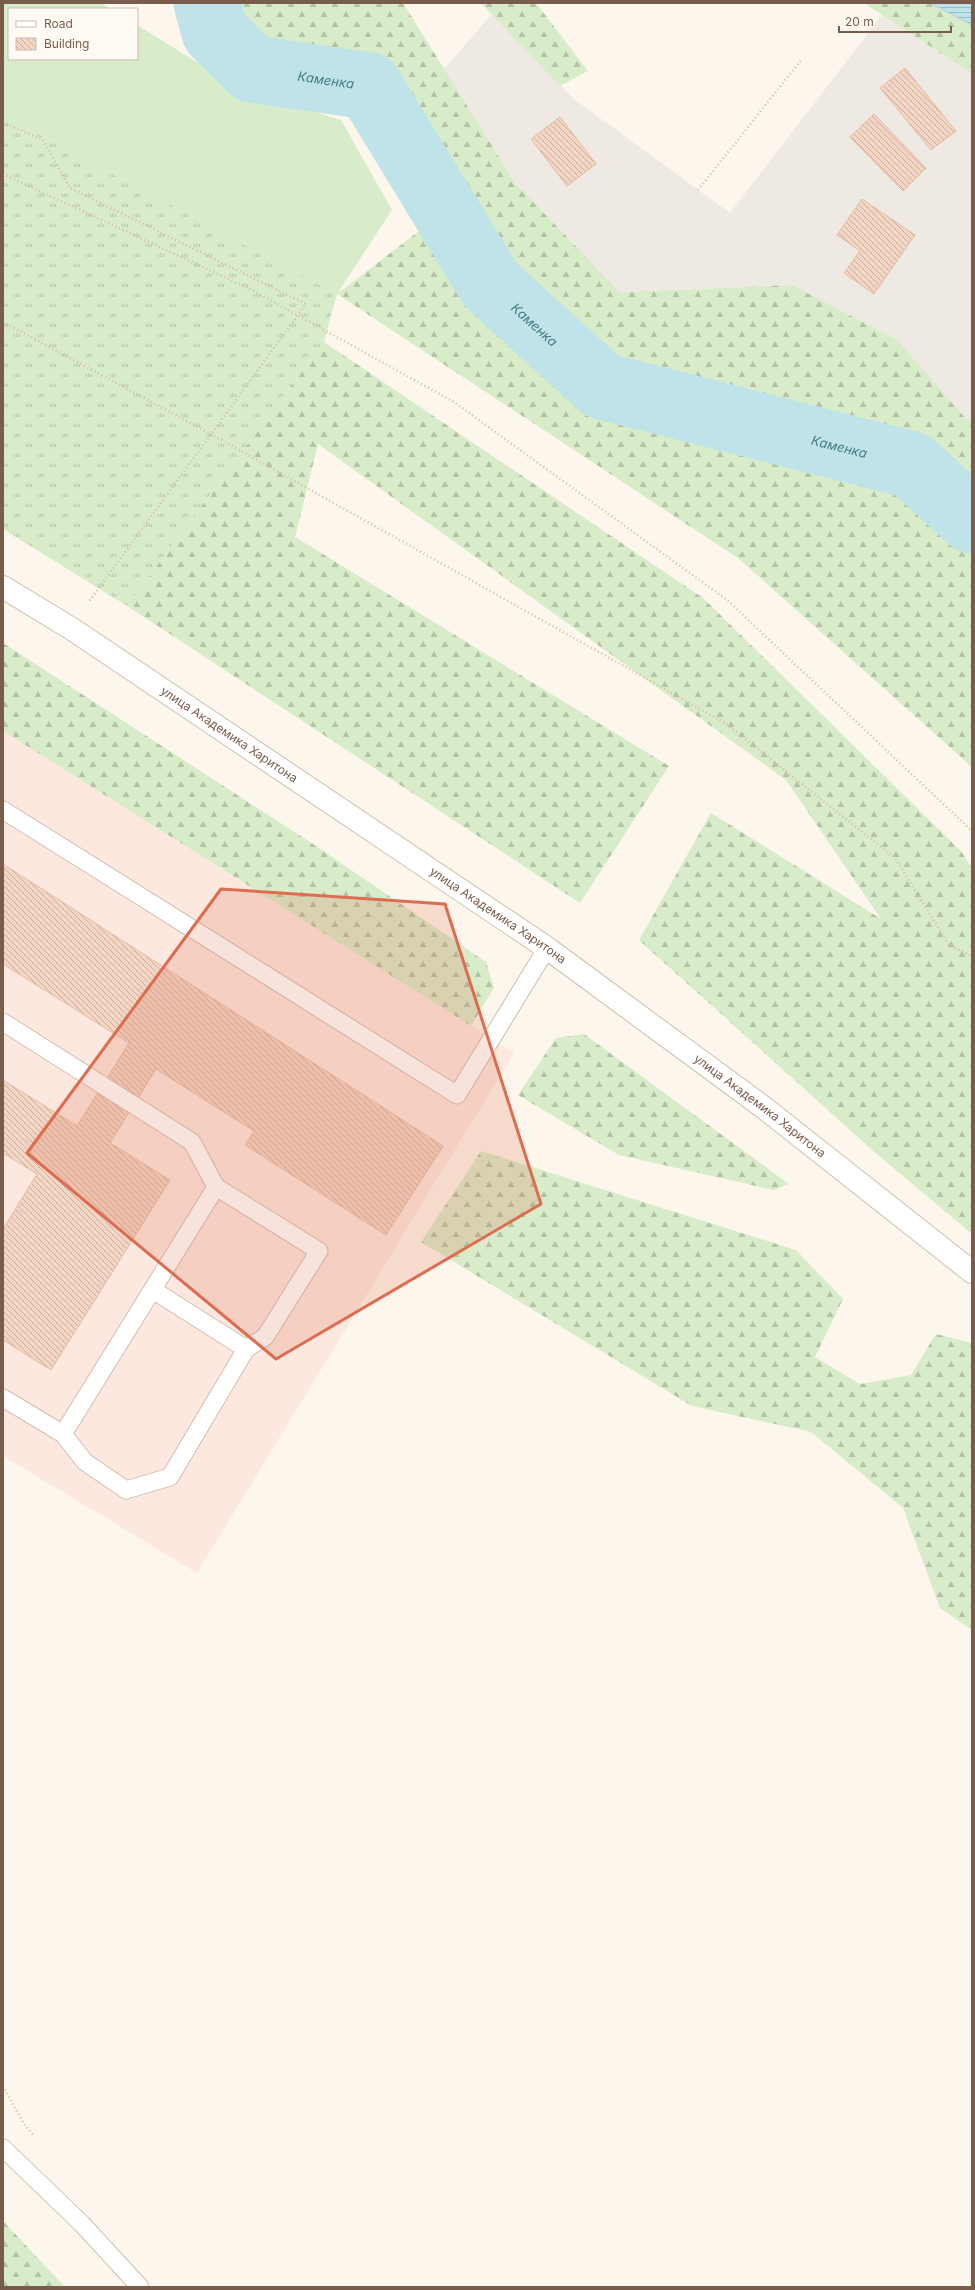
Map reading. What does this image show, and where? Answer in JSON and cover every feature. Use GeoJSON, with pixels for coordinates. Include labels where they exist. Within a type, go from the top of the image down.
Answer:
{"type":"FeatureCollection","features":[{"type":"Feature","properties":{"kind":"street","name":"улица Академика Харитона"},"geometry":{"type":"LineString","coordinates":[[3,587],[72,629],[548,948],[763,1108],[972,1272]]}},
{"type":"Feature","properties":{"kind":"lane"},"geometry":{"type":"LineString","coordinates":[[3,810],[457,1095],[548,948]]}},
{"type":"Feature","properties":{"kind":"lane"},"geometry":{"type":"LineString","coordinates":[[3,1022],[192,1142],[216,1187],[319,1250],[264,1337],[246,1349],[170,1477],[126,1490],[85,1462],[63,1434],[3,1398]]}},
{"type":"Feature","properties":{"kind":"lane"},"geometry":{"type":"LineString","coordinates":[[63,1434],[216,1187]]}},
{"type":"Feature","properties":{"kind":"lane"},"geometry":{"type":"LineString","coordinates":[[153,1290],[246,1349]]}},
{"type":"Feature","properties":{"kind":"lane"},"geometry":{"type":"LineString","coordinates":[[3,2148],[82,2224],[140,2287]]}},
{"type":"Feature","properties":{"kind":"path"},"geometry":{"type":"LineString","coordinates":[[698,190],[802,59]]}},
{"type":"Feature","properties":{"kind":"path"},"geometry":{"type":"LineString","coordinates":[[3,122],[43,140],[70,188],[306,304],[100,584],[72,629]]}},
{"type":"Feature","properties":{"kind":"path"},"geometry":{"type":"LineString","coordinates":[[3,174],[252,290],[454,402],[727,600],[972,830]]}},
{"type":"Feature","properties":{"kind":"path"},"geometry":{"type":"LineString","coordinates":[[3,322],[211,434],[725,723],[895,858],[949,945],[972,956]]}},
{"type":"Feature","properties":{"kind":"highlighted area"},"geometry":{"type":"Polygon","coordinates":[[[221,889],[445,904],[541,1204],[276,1359],[27,1153],[221,889]]]}},
{"type":"Feature","properties":{"kind":"shaded area"},"geometry":{"type":"Polygon","coordinates":[[[492,14],[574,99],[730,213],[882,15],[972,74],[972,418],[967,420],[792,285],[620,292],[516,184],[444,69],[492,14]]]}},
{"type":"Feature","properties":{"kind":"shaded area"},"geometry":{"type":"Polygon","coordinates":[[[3,731],[514,1053],[197,1573],[3,1456],[3,731]]]}},
{"type":"Feature","properties":{"kind":"green space"},"geometry":{"type":"Polygon","coordinates":[[[3,3],[101,3],[109,8],[8,8],[8,60],[138,60],[138,26],[242,90],[341,120],[392,210],[337,294],[3,115],[3,3]]]}},
{"type":"Feature","properties":{"kind":"green space"},"geometry":{"type":"Polygon","coordinates":[[[194,3],[403,3],[516,184],[620,292],[792,285],[897,340],[967,420],[972,418],[972,767],[738,558],[337,294],[423,228],[358,99],[297,86],[213,63],[194,3]]]}},
{"type":"Feature","properties":{"kind":"green space"},"geometry":{"type":"Polygon","coordinates":[[[481,3],[536,3],[588,71],[560,86],[481,3]]]}},
{"type":"Feature","properties":{"kind":"green space"},"geometry":{"type":"Polygon","coordinates":[[[864,3],[929,3],[972,25],[972,74],[864,3]]]}},
{"type":"Feature","properties":{"kind":"green space"},"geometry":{"type":"Polygon","coordinates":[[[3,115],[337,294],[324,342],[127,606],[3,529],[3,115]]]}},
{"type":"Feature","properties":{"kind":"green space"},"geometry":{"type":"Polygon","coordinates":[[[324,342],[703,598],[961,851],[972,868],[972,1234],[879,1156],[639,940],[711,813],[881,919],[786,780],[318,444],[295,537],[669,766],[580,903],[127,606],[324,342]]]}},
{"type":"Feature","properties":{"kind":"green space"},"geometry":{"type":"Polygon","coordinates":[[[3,643],[310,842],[486,962],[494,988],[471,1026],[3,731],[3,643]]]}},
{"type":"Feature","properties":{"kind":"green space"},"geometry":{"type":"Polygon","coordinates":[[[584,1034],[789,1184],[774,1190],[619,1155],[518,1095],[556,1038],[584,1034]]]}},
{"type":"Feature","properties":{"kind":"green space"},"geometry":{"type":"Polygon","coordinates":[[[481,1151],[796,1250],[843,1299],[815,1357],[860,1384],[911,1375],[936,1334],[972,1343],[972,1630],[940,1608],[903,1508],[811,1432],[692,1406],[421,1242],[481,1151]]]}},
{"type":"Feature","properties":{"kind":"green space"},"geometry":{"type":"Polygon","coordinates":[[[3,2221],[65,2287],[3,2287],[3,2221]]]}},
{"type":"Feature","properties":{"kind":"water"},"geometry":{"type":"Polygon","coordinates":[[[930,3],[972,3],[972,25],[930,3]]]}},
{"type":"Feature","properties":{"kind":"building"},"geometry":{"type":"Polygon","coordinates":[[[905,68],[956,131],[931,150],[880,88],[905,68]]]}},
{"type":"Feature","properties":{"kind":"building"},"geometry":{"type":"Polygon","coordinates":[[[874,114],[926,168],[903,191],[850,137],[874,114]]]}},
{"type":"Feature","properties":{"kind":"building"},"geometry":{"type":"Polygon","coordinates":[[[560,117],[596,164],[567,186],[531,139],[560,117]]]}},
{"type":"Feature","properties":{"kind":"building"},"geometry":{"type":"Polygon","coordinates":[[[862,199],[915,235],[874,294],[844,273],[860,251],[837,235],[862,199]]]}},
{"type":"Feature","properties":{"kind":"building"},"geometry":{"type":"Polygon","coordinates":[[[3,864],[443,1146],[386,1235],[245,1145],[254,1131],[156,1069],[110,1143],[170,1180],[51,1370],[3,1340],[3,1229],[37,1174],[3,1153],[3,1080],[77,1126],[129,1043],[3,964],[3,864]]]}},
{"type":"Feature","properties":{"kind":"waterway","name":"Каменка"},"geometry":{"type":"LineString","coordinates":[[207,3],[215,32],[252,69],[369,86],[490,284],[602,386],[912,465],[972,520]]}}]}
